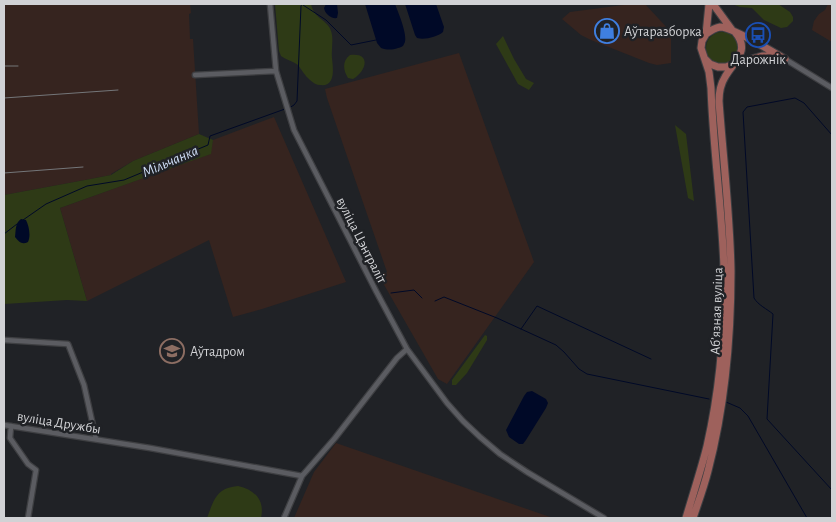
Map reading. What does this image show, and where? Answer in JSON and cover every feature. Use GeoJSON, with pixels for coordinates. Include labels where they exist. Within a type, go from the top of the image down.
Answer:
{"type":"FeatureCollection","features":[{"type":"Feature","properties":{"kind":"main road"},"geometry":{"type":"LineString","coordinates":[[711,4],[739,36],[742,48],[741,54],[724,78],[715,103]]}},
{"type":"Feature","properties":{"kind":"main road"},"geometry":{"type":"LineString","coordinates":[[711,4],[706,34],[701,48],[709,72],[715,103]]}},
{"type":"Feature","properties":{"kind":"main road"},"geometry":{"type":"LineString","coordinates":[[706,34],[715,28],[727,28],[785,59]]}},
{"type":"Feature","properties":{"kind":"main road"},"geometry":{"type":"LineString","coordinates":[[704,58],[710,64],[718,67],[726,67],[762,56],[785,59]]}},
{"type":"Feature","properties":{"kind":"main road","name":"Абʼязная вуліца"},"geometry":{"type":"LineString","coordinates":[[686,518],[707,447],[721,357],[724,270],[715,103]]}},
{"type":"Feature","properties":{"kind":"main road","name":"Абʼязная вуліца"},"geometry":{"type":"LineString","coordinates":[[693,518],[708,470],[716,432],[727,360],[730,324],[731,270],[726,193],[715,103]]}},
{"type":"Feature","properties":{"kind":"street","name":"вуліца Цэнтраліт"},"geometry":{"type":"LineString","coordinates":[[270,4],[276,71],[294,130],[407,349],[447,403],[500,454],[604,518]]}},
{"type":"Feature","properties":{"kind":"street"},"geometry":{"type":"LineString","coordinates":[[785,59],[832,88]]}},
{"type":"Feature","properties":{"kind":"street"},"geometry":{"type":"LineString","coordinates":[[195,75],[276,71]]}},
{"type":"Feature","properties":{"kind":"street"},"geometry":{"type":"LineString","coordinates":[[4,340],[68,344],[84,385],[96,439]]}},
{"type":"Feature","properties":{"kind":"street"},"geometry":{"type":"LineString","coordinates":[[284,518],[302,476],[335,438],[397,358],[407,349]]}},
{"type":"Feature","properties":{"kind":"street","name":"вуліца Дружбы"},"geometry":{"type":"LineString","coordinates":[[4,426],[186,454],[302,476]]}},
{"type":"Feature","properties":{"kind":"street"},"geometry":{"type":"LineString","coordinates":[[10,426],[10,438],[28,464],[36,470],[28,518]]}},
{"type":"Feature","properties":{"kind":"shaded area"},"geometry":{"type":"Polygon","coordinates":[[[4,4],[190,4],[190,39],[193,39],[199,134],[133,161],[111,175],[4,195],[4,4]]]}},
{"type":"Feature","properties":{"kind":"shaded area","name":"Аўтаразборка"},"geometry":{"type":"Polygon","coordinates":[[[645,4],[671,32],[671,63],[657,65],[649,63],[591,40],[581,35],[562,19],[570,12],[645,4]]]}},
{"type":"Feature","properties":{"kind":"shaded area"},"geometry":{"type":"Polygon","coordinates":[[[828,4],[832,4],[832,42],[812,30],[814,21],[828,4]]]}},
{"type":"Feature","properties":{"kind":"shaded area"},"geometry":{"type":"Polygon","coordinates":[[[459,53],[534,262],[447,384],[438,379],[379,276],[387,272],[325,89],[459,53]]]}},
{"type":"Feature","properties":{"kind":"shaded area"},"geometry":{"type":"Polygon","coordinates":[[[274,117],[346,282],[233,317],[209,240],[87,301],[60,208],[210,154],[213,140],[274,117]]]}},
{"type":"Feature","properties":{"kind":"shaded area"},"geometry":{"type":"Polygon","coordinates":[[[336,443],[553,518],[294,518],[314,472],[336,443]]]}},
{"type":"Feature","properties":{"kind":"green space"},"geometry":{"type":"Polygon","coordinates":[[[275,4],[311,4],[315,13],[327,24],[332,37],[333,71],[329,83],[318,85],[314,83],[298,65],[281,56],[275,4]]]}},
{"type":"Feature","properties":{"kind":"green space"},"geometry":{"type":"Polygon","coordinates":[[[732,4],[778,4],[790,12],[793,21],[787,27],[781,28],[764,20],[752,8],[732,4]]]}},
{"type":"Feature","properties":{"kind":"green space"},"geometry":{"type":"Polygon","coordinates":[[[722,32],[733,37],[738,48],[733,59],[722,64],[711,59],[706,48],[711,37],[722,32]]]}},
{"type":"Feature","properties":{"kind":"green space"},"geometry":{"type":"Polygon","coordinates":[[[503,36],[526,79],[534,83],[529,90],[518,84],[496,44],[503,36]]]}},
{"type":"Feature","properties":{"kind":"green space"},"geometry":{"type":"Polygon","coordinates":[[[350,55],[362,56],[365,63],[358,76],[353,79],[348,78],[344,69],[346,60],[350,55]]]}},
{"type":"Feature","properties":{"kind":"green space"},"geometry":{"type":"Polygon","coordinates":[[[716,96],[723,177],[728,277],[726,348],[714,434],[701,486],[689,518],[712,436],[725,341],[727,263],[714,97],[716,96]]]}},
{"type":"Feature","properties":{"kind":"green space"},"geometry":{"type":"Polygon","coordinates":[[[675,125],[686,134],[694,201],[688,198],[675,125]]]}},
{"type":"Feature","properties":{"kind":"green space"},"geometry":{"type":"Polygon","coordinates":[[[199,134],[213,140],[211,154],[60,208],[87,301],[67,300],[4,304],[4,195],[111,175],[133,161],[199,134]]]}},
{"type":"Feature","properties":{"kind":"green space"},"geometry":{"type":"Polygon","coordinates":[[[485,335],[487,340],[467,373],[456,385],[452,385],[452,380],[485,335]]]}},
{"type":"Feature","properties":{"kind":"green space"},"geometry":{"type":"Polygon","coordinates":[[[238,486],[254,493],[260,501],[261,518],[207,518],[214,500],[220,492],[238,486]]]}},
{"type":"Feature","properties":{"kind":"water"},"geometry":{"type":"Polygon","coordinates":[[[326,4],[337,4],[337,18],[327,14],[324,8],[326,4]]]}},
{"type":"Feature","properties":{"kind":"water"},"geometry":{"type":"Polygon","coordinates":[[[365,4],[395,4],[405,36],[404,45],[396,49],[381,48],[377,43],[365,4]]]}},
{"type":"Feature","properties":{"kind":"water"},"geometry":{"type":"Polygon","coordinates":[[[405,4],[436,4],[444,27],[443,32],[431,38],[417,38],[405,4]]]}},
{"type":"Feature","properties":{"kind":"water"},"geometry":{"type":"Polygon","coordinates":[[[21,219],[26,220],[29,231],[28,242],[24,243],[19,242],[15,237],[17,225],[21,219]]]}},
{"type":"Feature","properties":{"kind":"water"},"geometry":{"type":"Polygon","coordinates":[[[532,391],[546,399],[548,403],[526,440],[523,444],[519,444],[509,437],[506,430],[524,396],[527,392],[532,391]]]}},
{"type":"Feature","properties":{"kind":"waterway","name":"Мільчанка"},"geometry":{"type":"LineString","coordinates":[[289,108],[297,101],[302,4]]}},
{"type":"Feature","properties":{"kind":"waterway"},"geometry":{"type":"LineString","coordinates":[[303,5],[326,20],[351,45],[376,40]]}},
{"type":"Feature","properties":{"kind":"waterway"},"geometry":{"type":"LineString","coordinates":[[832,135],[804,103],[795,98],[747,107],[743,112],[754,298],[773,314],[767,419],[832,490]]}},
{"type":"Feature","properties":{"kind":"waterway","name":"Мільчанка"},"geometry":{"type":"LineString","coordinates":[[23,220],[46,204],[87,186],[124,180],[208,145],[210,136],[285,109]]}},
{"type":"Feature","properties":{"kind":"waterway","name":"Мільчанка"},"geometry":{"type":"LineString","coordinates":[[4,234],[17,224]]}},
{"type":"Feature","properties":{"kind":"waterway"},"geometry":{"type":"LineString","coordinates":[[391,293],[414,290],[422,298]]}},
{"type":"Feature","properties":{"kind":"waterway"},"geometry":{"type":"LineString","coordinates":[[435,301],[444,297],[497,318],[556,345],[579,369],[587,374],[709,399]]}},
{"type":"Feature","properties":{"kind":"waterway"},"geometry":{"type":"LineString","coordinates":[[521,329],[537,306],[651,359]]}},
{"type":"Feature","properties":{"kind":"waterway"},"geometry":{"type":"LineString","coordinates":[[726,402],[740,408],[748,416],[807,518]]}},
{"type":"Feature","properties":{"kind":"railway"},"geometry":{"type":"LineString","coordinates":[[4,66],[18,66]]}},
{"type":"Feature","properties":{"kind":"railway"},"geometry":{"type":"LineString","coordinates":[[4,98],[118,90]]}},
{"type":"Feature","properties":{"kind":"railway"},"geometry":{"type":"LineString","coordinates":[[4,173],[83,167]]}},
{"type":"Feature","properties":{"kind":"place","name":"Аўтаразборка"},"geometry":{"type":"Point","coordinates":[607,31]}},
{"type":"Feature","properties":{"kind":"place","name":"Дарожнік"},"geometry":{"type":"Point","coordinates":[758,35]}},
{"type":"Feature","properties":{"kind":"place","name":"Аўтадром"},"geometry":{"type":"Point","coordinates":[172,351]}}]}
